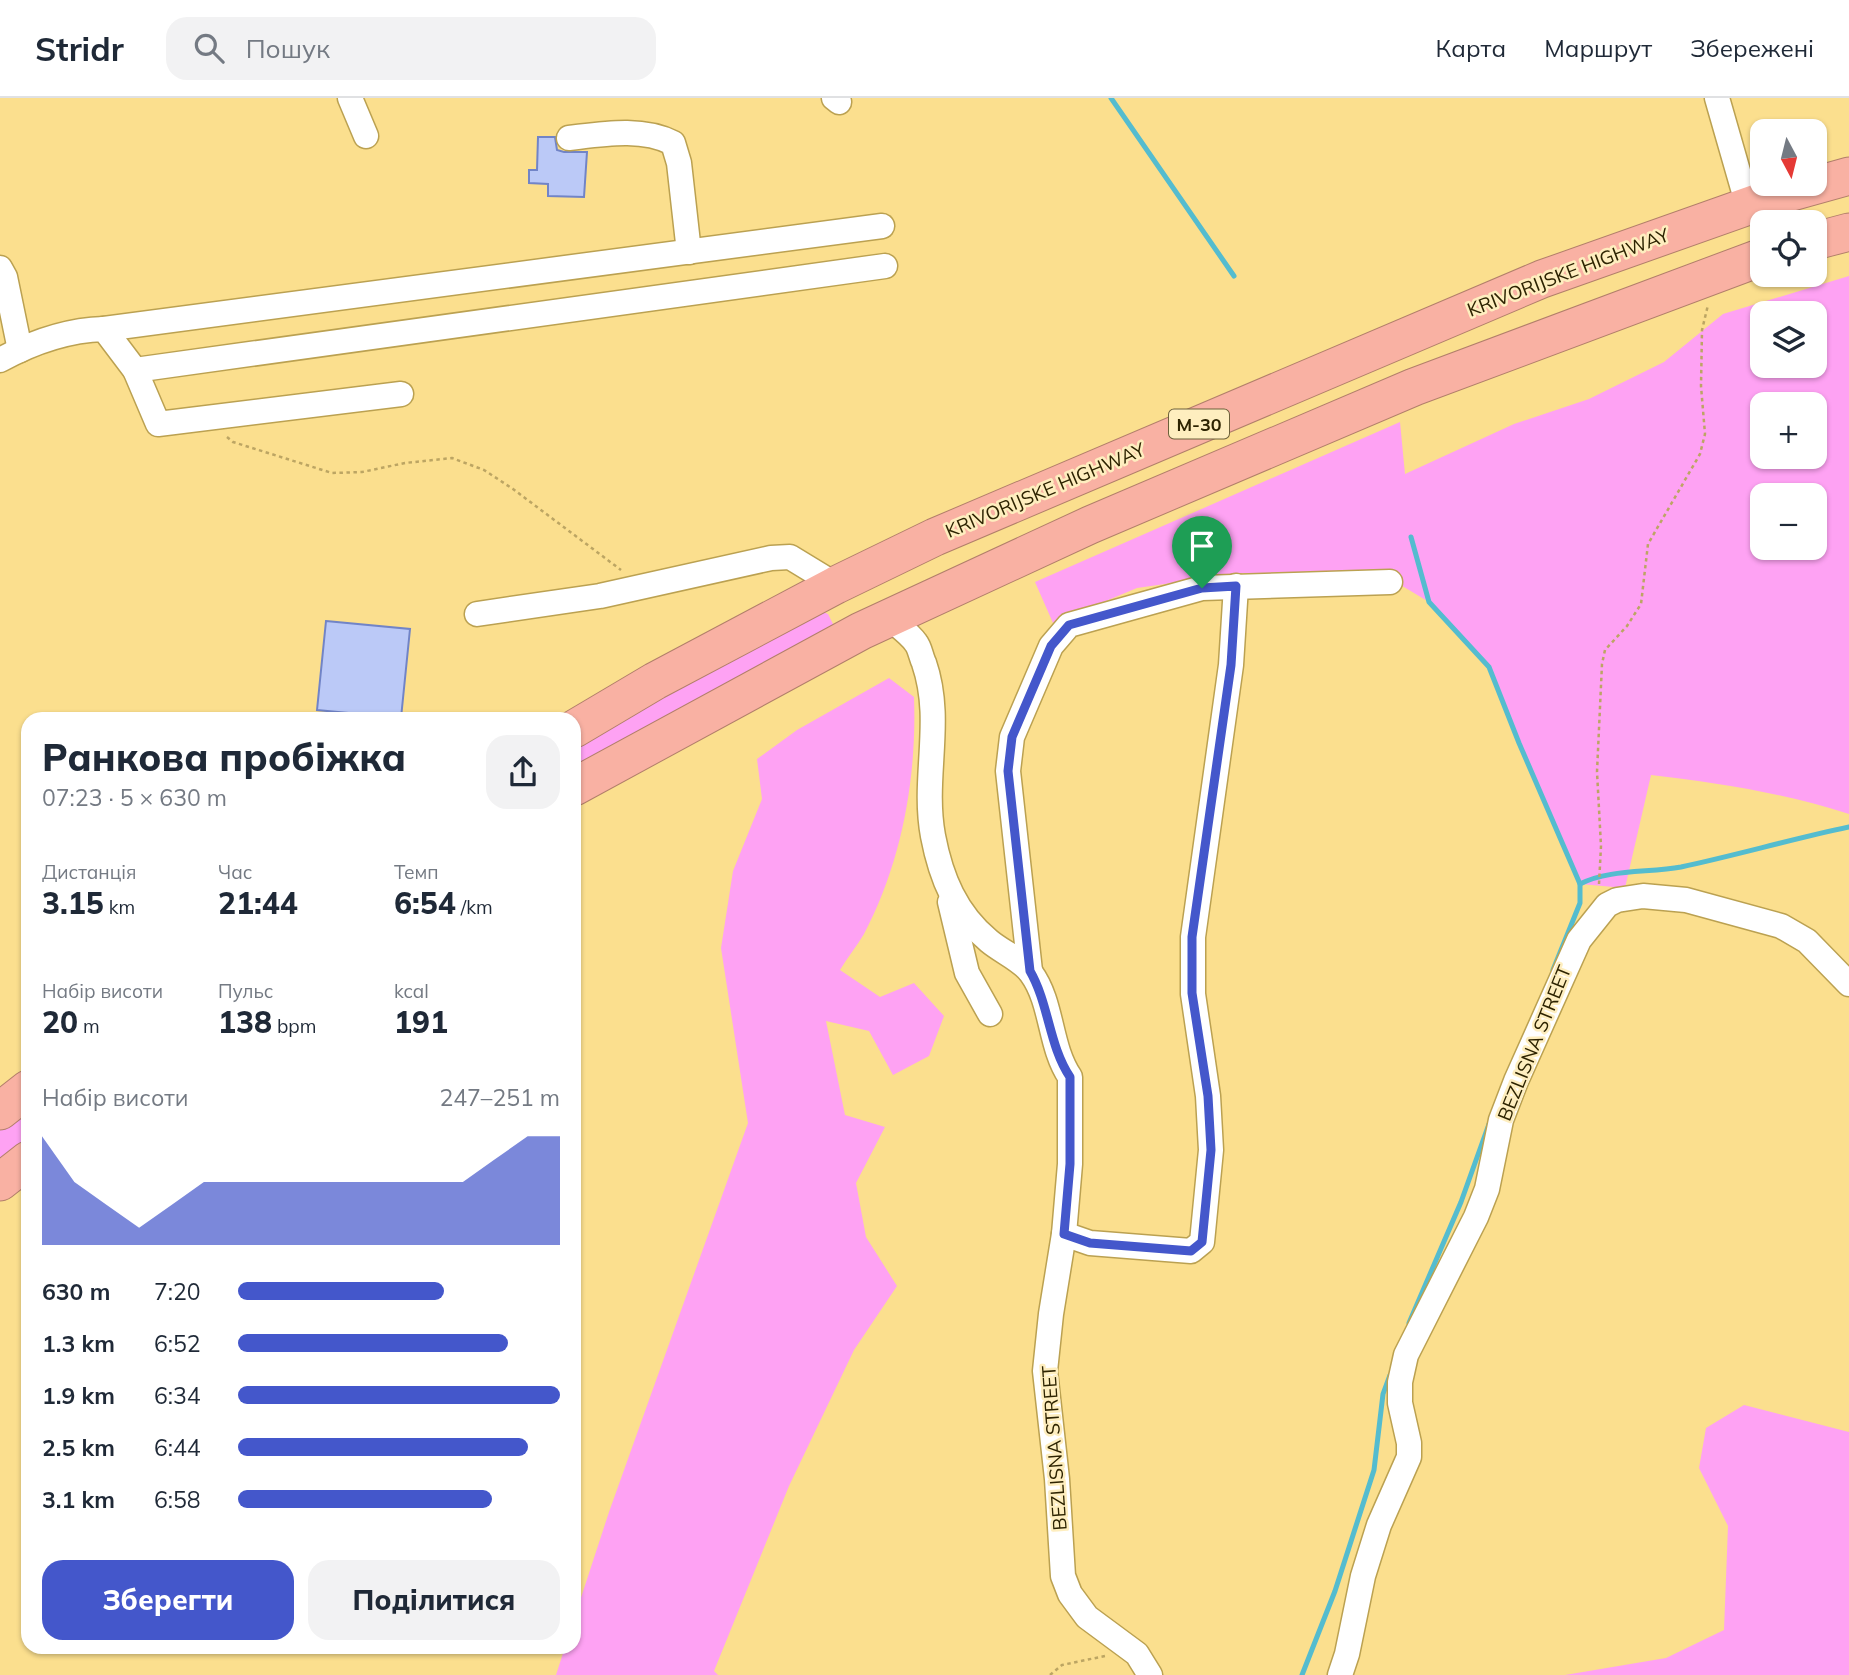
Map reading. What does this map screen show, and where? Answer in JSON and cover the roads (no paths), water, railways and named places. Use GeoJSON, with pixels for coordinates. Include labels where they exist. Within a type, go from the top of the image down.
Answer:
{"type":"FeatureCollection","features":[{"type":"Feature","properties":{"kind":"highway","name":"KRIVORIJSKE HIGHWAY"},"geometry":{"type":"LineString","coordinates":[[581,725],[655,681],[836,585],[935,537],[1542,279],[1748,206],[1849,176]]}},
{"type":"Feature","properties":{"kind":"highway"},"geometry":{"type":"LineString","coordinates":[[1827,238],[1849,232]]}},
{"type":"Feature","properties":{"kind":"highway","name":"М-30"},"geometry":{"type":"LineString","coordinates":[[581,783],[889,618],[1090,525],[1414,387],[1750,261]]}},
{"type":"Feature","properties":{"kind":"highway"},"geometry":{"type":"LineString","coordinates":[[0,1111],[21,1094]]}},
{"type":"Feature","properties":{"kind":"highway"},"geometry":{"type":"LineString","coordinates":[[0,1182],[21,1166]]}},
{"type":"Feature","properties":{"kind":"street"},"geometry":{"type":"LineString","coordinates":[[349,98],[366,136]]}},
{"type":"Feature","properties":{"kind":"street"},"geometry":{"type":"LineString","coordinates":[[1717,98],[1748,206]]}},
{"type":"Feature","properties":{"kind":"street"},"geometry":{"type":"LineString","coordinates":[[569,138],[605,134],[647,134],[659,136],[673,144],[679,163],[688,251]]}},
{"type":"Feature","properties":{"kind":"street"},"geometry":{"type":"LineString","coordinates":[[0,268],[5,277],[10,355],[81,330],[882,226]]}},
{"type":"Feature","properties":{"kind":"street"},"geometry":{"type":"LineString","coordinates":[[135,370],[885,266]]}},
{"type":"Feature","properties":{"kind":"street"},"geometry":{"type":"LineString","coordinates":[[104,329],[135,370],[159,424],[401,394]]}},
{"type":"Feature","properties":{"kind":"street"},"geometry":{"type":"LineString","coordinates":[[477,614],[600,596],[771,558],[790,557],[836,585]]}},
{"type":"Feature","properties":{"kind":"street"},"geometry":{"type":"LineString","coordinates":[[1030,971],[1008,771],[1012,737],[1051,646],[1069,625],[1202,588],[1390,582]]}},
{"type":"Feature","properties":{"kind":"street"},"geometry":{"type":"LineString","coordinates":[[1064,1234],[1090,1243],[1191,1251],[1202,1242],[1211,1150],[1208,1096],[1192,993],[1192,937],[1231,665],[1236,586]]}},
{"type":"Feature","properties":{"kind":"street"},"geometry":{"type":"LineString","coordinates":[[889,618],[916,643],[932,687],[934,729],[929,792],[933,836],[967,972],[989,1014]]}},
{"type":"Feature","properties":{"kind":"street"},"geometry":{"type":"LineString","coordinates":[[947,887],[962,915],[988,941],[1030,971]]}},
{"type":"Feature","properties":{"kind":"street","name":"BEZLISNA STREET"},"geometry":{"type":"LineString","coordinates":[[1340,1675],[1363,1576],[1379,1525],[1409,1457],[1409,1443],[1400,1403],[1400,1382],[1406,1355],[1476,1217],[1487,1189],[1501,1121],[1565,966],[1579,940],[1607,905],[1643,896],[1686,900],[1780,926],[1807,941],[1849,984]]}},
{"type":"Feature","properties":{"kind":"street","name":"BEZLISNA STREET"},"geometry":{"type":"LineString","coordinates":[[1030,971],[1039,987],[1062,1065],[1070,1077],[1070,1164],[1064,1234],[1045,1371],[1058,1479],[1063,1576],[1070,1594],[1087,1617],[1137,1654],[1150,1675]]}},
{"type":"Feature","properties":{"kind":"waterway"},"geometry":{"type":"LineString","coordinates":[[1111,98],[1234,276]]}},
{"type":"Feature","properties":{"kind":"waterway"},"geometry":{"type":"LineString","coordinates":[[1411,537],[1429,602],[1489,667],[1580,884],[1603,876],[1681,867],[1849,827]]}},
{"type":"Feature","properties":{"kind":"waterway"},"geometry":{"type":"LineString","coordinates":[[1553,970],[1580,903],[1580,884]]}},
{"type":"Feature","properties":{"kind":"waterway"},"geometry":{"type":"LineString","coordinates":[[1409,1323],[1461,1202],[1489,1124]]}},
{"type":"Feature","properties":{"kind":"waterway"},"geometry":{"type":"LineString","coordinates":[[1302,1675],[1335,1591],[1374,1470],[1383,1394],[1390,1375]]}}]}
